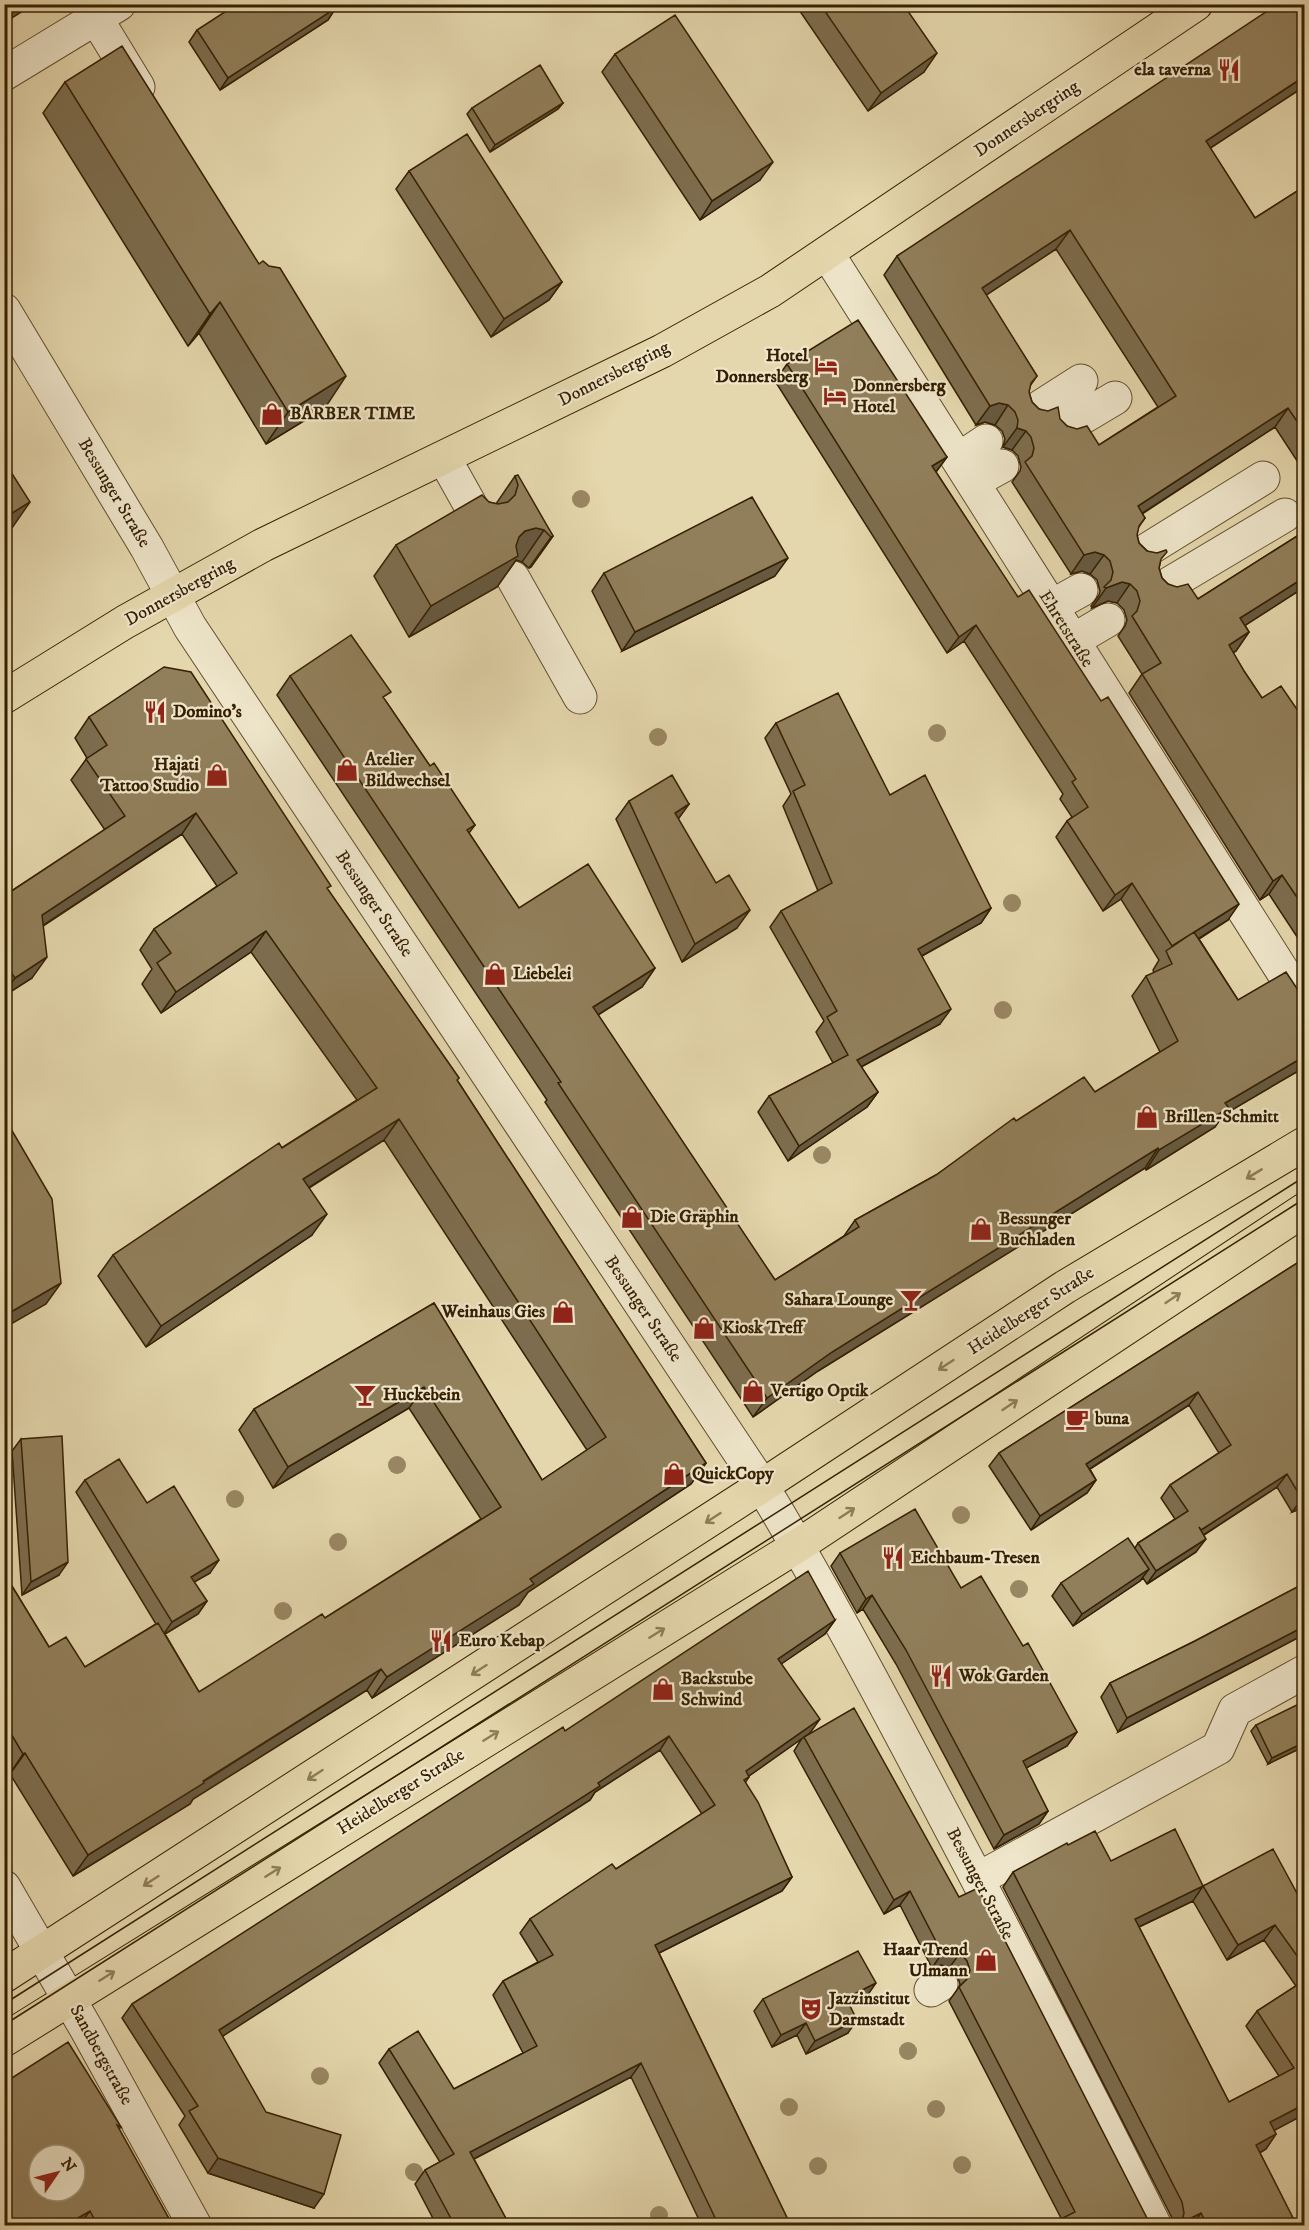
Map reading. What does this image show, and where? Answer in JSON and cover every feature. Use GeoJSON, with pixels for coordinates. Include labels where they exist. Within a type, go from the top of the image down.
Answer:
{"type":"FeatureCollection","features":[{"type":"Feature","properties":{"kind":"main road","name":"Donnersbergring"},"geometry":{"type":"LineString","coordinates":[[4,697],[172,594],[263,545],[662,351],[770,291],[1196,4]]}},
{"type":"Feature","properties":{"kind":"main road","name":"Heidelberger Straße"},"geometry":{"type":"LineString","coordinates":[[4,1976],[762,1486],[1065,1287],[1305,1144]]}},
{"type":"Feature","properties":{"kind":"main road","name":"Heidelberger Straße"},"geometry":{"type":"LineString","coordinates":[[4,2040],[798,1545],[1305,1210]]}},
{"type":"Feature","properties":{"kind":"street"},"geometry":{"type":"LineString","coordinates":[[4,74],[107,11],[151,109]]}},
{"type":"Feature","properties":{"kind":"street","name":"Ehretstraße"},"geometry":{"type":"LineString","coordinates":[[827,254],[1305,1005]]}},
{"type":"Feature","properties":{"kind":"street","name":"Bessunger Straße"},"geometry":{"type":"LineString","coordinates":[[4,310],[215,665],[762,1486]]}},
{"type":"Feature","properties":{"kind":"street"},"geometry":{"type":"LineString","coordinates":[[1034,411],[1081,381]]}},
{"type":"Feature","properties":{"kind":"street"},"geometry":{"type":"LineString","coordinates":[[1063,429],[1115,398]]}},
{"type":"Feature","properties":{"kind":"street"},"geometry":{"type":"LineString","coordinates":[[966,470],[994,454]]}},
{"type":"Feature","properties":{"kind":"street"},"geometry":{"type":"LineString","coordinates":[[444,458],[477,517]]}},
{"type":"Feature","properties":{"kind":"street"},"geometry":{"type":"LineString","coordinates":[[1142,553],[1263,478]]}},
{"type":"Feature","properties":{"kind":"street"},"geometry":{"type":"LineString","coordinates":[[1164,587],[1286,515]]}},
{"type":"Feature","properties":{"kind":"street"},"geometry":{"type":"LineString","coordinates":[[513,578],[580,697]]}},
{"type":"Feature","properties":{"kind":"street"},"geometry":{"type":"LineString","coordinates":[[1052,606],[1081,591]]}},
{"type":"Feature","properties":{"kind":"street"},"geometry":{"type":"LineString","coordinates":[[1074,640],[1108,620]]}},
{"type":"Feature","properties":{"kind":"street"},"geometry":{"type":"LineString","coordinates":[[762,1486],[798,1545]]}},
{"type":"Feature","properties":{"kind":"street","name":"Bessunger Straße"},"geometry":{"type":"LineString","coordinates":[[798,1545],[978,1879],[1155,2226]]}},
{"type":"Feature","properties":{"kind":"street"},"geometry":{"type":"LineString","coordinates":[[978,1879],[1218,1748],[1235,1710],[1305,1672]]}},
{"type":"Feature","properties":{"kind":"street","name":"Sandbergstraße"},"geometry":{"type":"LineString","coordinates":[[4,1887],[43,1952],[195,2226]]}},
{"type":"Feature","properties":{"kind":"building"},"geometry":{"type":"Polygon","coordinates":[[[4,4],[14,4],[4,10],[4,4]]]}},
{"type":"Feature","properties":{"kind":"building"},"geometry":{"type":"Polygon","coordinates":[[[237,4],[335,4],[336,8],[228,78],[197,30],[237,4]]]}},
{"type":"Feature","properties":{"kind":"building"},"geometry":{"type":"Polygon","coordinates":[[[820,4],[903,4],[937,53],[881,93],[820,4]]]}},
{"type":"Feature","properties":{"kind":"building"},"geometry":{"type":"Polygon","coordinates":[[[1278,4],[1305,4],[1305,76],[1206,141],[1255,218],[1305,186],[1305,433],[1288,408],[1138,506],[1145,518],[1139,526],[1137,535],[1139,543],[1147,551],[1157,553],[1166,550],[1159,568],[1162,578],[1168,584],[1177,587],[1188,584],[1198,599],[1305,531],[1305,577],[1240,618],[1249,632],[1229,645],[1262,698],[1281,686],[1305,721],[1305,909],[1282,875],[1273,881],[1142,674],[1161,663],[1132,616],[1137,611],[1140,601],[1137,591],[1130,584],[1122,582],[1104,587],[1111,580],[1113,572],[1110,561],[1104,555],[1095,552],[1084,555],[1025,462],[1032,456],[1034,448],[1031,437],[1026,431],[1017,428],[1018,420],[1015,412],[1008,405],[999,403],[990,406],[897,256],[1278,4]],[[1070,230],[982,288],[1037,376],[1031,383],[1029,392],[1032,402],[1039,409],[1048,411],[1058,407],[1060,419],[1067,426],[1077,429],[1087,426],[1099,445],[1176,396],[1070,230]]]}},
{"type":"Feature","properties":{"kind":"building"},"geometry":{"type":"Polygon","coordinates":[[[675,15],[773,162],[712,201],[615,54],[675,15]]]}},
{"type":"Feature","properties":{"kind":"building"},"geometry":{"type":"Polygon","coordinates":[[[122,46],[259,264],[263,261],[269,266],[280,268],[346,376],[288,412],[220,302],[210,314],[65,82],[122,46]]]}},
{"type":"Feature","properties":{"kind":"building"},"geometry":{"type":"Polygon","coordinates":[[[540,65],[563,103],[495,145],[472,108],[540,65]]]}},
{"type":"Feature","properties":{"kind":"building"},"geometry":{"type":"Polygon","coordinates":[[[467,134],[562,282],[504,319],[409,171],[467,134]]]}},
{"type":"Feature","properties":{"kind":"building"},"geometry":{"type":"Polygon","coordinates":[[[858,320],[947,457],[932,466],[1018,597],[1029,590],[1101,701],[1108,697],[1239,904],[1172,946],[1132,883],[1115,895],[1067,821],[1088,807],[1072,782],[1076,779],[976,625],[959,637],[787,364],[858,320]]]}},
{"type":"Feature","properties":{"kind":"building"},"geometry":{"type":"Polygon","coordinates":[[[4,461],[30,502],[4,518],[4,461]]]}},
{"type":"Feature","properties":{"kind":"building"},"geometry":{"type":"Polygon","coordinates":[[[518,475],[553,536],[536,528],[525,531],[519,537],[516,546],[518,556],[431,606],[396,545],[482,495],[489,502],[498,504],[508,502],[515,495],[518,485],[515,476],[518,475]]]}},
{"type":"Feature","properties":{"kind":"building"},"geometry":{"type":"Polygon","coordinates":[[[752,497],[788,558],[635,632],[604,573],[752,497]]]}},
{"type":"Feature","properties":{"kind":"building"},"geometry":{"type":"Polygon","coordinates":[[[351,635],[391,692],[383,697],[430,766],[434,763],[475,825],[467,830],[519,908],[588,864],[655,968],[593,1007],[775,1280],[859,1227],[855,1220],[936,1175],[1014,1118],[1016,1121],[1084,1077],[1095,1092],[1178,1041],[1146,976],[1172,964],[1166,951],[1194,932],[1238,1000],[1286,972],[1305,999],[1305,1056],[1225,1103],[1229,1108],[1159,1150],[1158,1148],[832,1352],[767,1398],[558,1083],[561,1082],[290,676],[351,635]]]}},
{"type":"Feature","properties":{"kind":"building"},"geometry":{"type":"Polygon","coordinates":[[[164,667],[191,672],[331,886],[327,888],[459,1078],[457,1080],[706,1463],[530,1579],[534,1584],[387,1677],[381,1669],[88,1855],[4,1722],[4,1573],[49,1647],[66,1637],[85,1667],[158,1623],[199,1692],[322,1614],[325,1618],[501,1507],[424,1387],[288,1467],[254,1409],[434,1303],[542,1480],[606,1437],[399,1119],[303,1179],[327,1214],[161,1326],[113,1255],[279,1143],[282,1148],[377,1088],[266,931],[176,992],[157,963],[171,953],[154,929],[237,873],[196,813],[42,915],[47,957],[15,978],[4,963],[4,896],[125,816],[86,759],[107,745],[89,717],[164,667]]]}},
{"type":"Feature","properties":{"kind":"building"},"geometry":{"type":"Polygon","coordinates":[[[838,693],[890,795],[925,775],[991,908],[918,949],[951,1009],[857,1060],[878,1092],[799,1146],[769,1096],[848,1055],[827,1017],[837,1011],[781,911],[832,883],[793,791],[805,785],[776,723],[838,693]]]}},
{"type":"Feature","properties":{"kind":"building"},"geometry":{"type":"Polygon","coordinates":[[[672,775],[689,804],[675,813],[716,883],[729,875],[750,910],[695,944],[629,801],[672,775]]]}},
{"type":"Feature","properties":{"kind":"building"},"geometry":{"type":"Polygon","coordinates":[[[4,1117],[52,1199],[61,1283],[4,1316],[4,1117]]]}},
{"type":"Feature","properties":{"kind":"building"},"geometry":{"type":"Polygon","coordinates":[[[1305,1258],[1305,1498],[1302,1499],[1287,1474],[1201,1530],[1199,1527],[1206,1539],[1156,1571],[1138,1543],[1188,1511],[1170,1485],[1231,1445],[1198,1392],[1086,1464],[1096,1480],[1040,1516],[999,1453],[1305,1258]]]}},
{"type":"Feature","properties":{"kind":"building"},"geometry":{"type":"Polygon","coordinates":[[[62,1436],[68,1562],[31,1582],[21,1439],[62,1436]]]}},
{"type":"Feature","properties":{"kind":"building"},"geometry":{"type":"Polygon","coordinates":[[[119,1459],[147,1503],[174,1486],[219,1560],[191,1577],[207,1601],[172,1622],[85,1480],[119,1459]]]}},
{"type":"Feature","properties":{"kind":"building"},"geometry":{"type":"Polygon","coordinates":[[[915,1509],[961,1588],[981,1576],[1023,1646],[1028,1643],[1077,1732],[1023,1761],[1048,1811],[1004,1835],[906,1650],[872,1595],[866,1599],[840,1553],[915,1509]]]}},
{"type":"Feature","properties":{"kind":"building"},"geometry":{"type":"Polygon","coordinates":[[[1128,1538],[1149,1569],[1082,1614],[1061,1583],[1128,1538]]]}},
{"type":"Feature","properties":{"kind":"building"},"geometry":{"type":"Polygon","coordinates":[[[808,1571],[835,1620],[778,1659],[820,1719],[746,1771],[749,1777],[744,1780],[758,1802],[792,1877],[655,1945],[791,2226],[719,2226],[641,2063],[470,2152],[510,2226],[455,2226],[425,2170],[454,2154],[389,2049],[418,2031],[454,2089],[537,2046],[503,1981],[553,1955],[530,1919],[612,1864],[616,1869],[715,1805],[669,1736],[598,1783],[600,1786],[219,2030],[266,2112],[341,2135],[324,2194],[218,2158],[189,2111],[198,2106],[132,2004],[563,1727],[565,1731],[808,1571]]]}},
{"type":"Feature","properties":{"kind":"building"},"geometry":{"type":"Polygon","coordinates":[[[1305,1583],[1305,1626],[1127,1718],[1110,1683],[1305,1583]]]}},
{"type":"Feature","properties":{"kind":"building"},"geometry":{"type":"Polygon","coordinates":[[[1305,1701],[1305,1742],[1272,1758],[1256,1725],[1305,1701]]]}},
{"type":"Feature","properties":{"kind":"building"},"geometry":{"type":"Polygon","coordinates":[[[854,1708],[959,1897],[978,1888],[1153,2226],[1047,2226],[1075,2212],[959,1987],[968,1978],[970,1970],[967,1961],[960,1953],[951,1951],[942,1953],[910,1891],[894,1900],[804,1737],[854,1708]]]}},
{"type":"Feature","properties":{"kind":"building"},"geometry":{"type":"Polygon","coordinates":[[[1175,1829],[1203,1886],[1135,1919],[1229,2102],[1294,2068],[1257,2011],[1305,1980],[1305,2104],[1270,2122],[1276,2134],[1256,2145],[1294,2220],[1305,2214],[1305,2226],[1208,2226],[1201,2213],[1177,2225],[1182,2221],[1184,2213],[1182,2202],[1013,1872],[1095,1831],[1111,1861],[1175,1829]]]}},
{"type":"Feature","properties":{"kind":"building"},"geometry":{"type":"Polygon","coordinates":[[[1273,1849],[1305,1908],[1305,1967],[1275,1925],[1238,1945],[1203,1886],[1273,1849]]]}},
{"type":"Feature","properties":{"kind":"building"},"geometry":{"type":"Polygon","coordinates":[[[858,1951],[876,1983],[846,1998],[857,2020],[815,2041],[806,2023],[781,2035],[763,1999],[858,1951]]]}},
{"type":"Feature","properties":{"kind":"building"},"geometry":{"type":"Polygon","coordinates":[[[68,2042],[121,2127],[117,2125],[173,2226],[98,2226],[90,2211],[64,2226],[15,2226],[4,2207],[4,2083],[68,2042]]]}},
{"type":"Feature","properties":{"kind":"tram line"},"geometry":{"type":"LineString","coordinates":[[4,2004],[1304,1177]]}},
{"type":"Feature","properties":{"kind":"tram line"},"geometry":{"type":"LineString","coordinates":[[4,2025],[1304,1199]]}},
{"type":"Feature","properties":{"kind":"place","name":"ela taverna"},"geometry":{"type":"Point","coordinates":[1229,70]}},
{"type":"Feature","properties":{"kind":"place","name":"Hotel Donnersberg"},"geometry":{"type":"Point","coordinates":[826,366]}},
{"type":"Feature","properties":{"kind":"place","name":"Donnersberg Hotel"},"geometry":{"type":"Point","coordinates":[835,396]}},
{"type":"Feature","properties":{"kind":"place","name":"BARBER TIME"},"geometry":{"type":"Point","coordinates":[272,414]}},
{"type":"Feature","properties":{"kind":"place","name":"Domino's"},"geometry":{"type":"Point","coordinates":[155,712]}},
{"type":"Feature","properties":{"kind":"place","name":"Atelier Bildwechsel"},"geometry":{"type":"Point","coordinates":[347,770]}},
{"type":"Feature","properties":{"kind":"place","name":"Hajati Tattoo Studio"},"geometry":{"type":"Point","coordinates":[217,775]}},
{"type":"Feature","properties":{"kind":"place","name":"Liebelei"},"geometry":{"type":"Point","coordinates":[495,974]}},
{"type":"Feature","properties":{"kind":"place","name":"Brillen-Schmitt"},"geometry":{"type":"Point","coordinates":[1147,1117]}},
{"type":"Feature","properties":{"kind":"place","name":"Die Gräphin"},"geometry":{"type":"Point","coordinates":[632,1217]}},
{"type":"Feature","properties":{"kind":"place","name":"Bessunger Buchladen"},"geometry":{"type":"Point","coordinates":[981,1229]}},
{"type":"Feature","properties":{"kind":"place","name":"Sahara Lounge"},"geometry":{"type":"Point","coordinates":[911,1300]}},
{"type":"Feature","properties":{"kind":"place","name":"Weinhaus Gies"},"geometry":{"type":"Point","coordinates":[563,1312]}},
{"type":"Feature","properties":{"kind":"place","name":"Kiosk Treff"},"geometry":{"type":"Point","coordinates":[704,1328]}},
{"type":"Feature","properties":{"kind":"place","name":"Vertigo Optik"},"geometry":{"type":"Point","coordinates":[753,1391]}},
{"type":"Feature","properties":{"kind":"place","name":"Huckebein"},"geometry":{"type":"Point","coordinates":[365,1395]}},
{"type":"Feature","properties":{"kind":"place","name":"buna"},"geometry":{"type":"Point","coordinates":[1077,1419]}},
{"type":"Feature","properties":{"kind":"place","name":"QuickCopy"},"geometry":{"type":"Point","coordinates":[674,1474]}},
{"type":"Feature","properties":{"kind":"place","name":"Eichbaum-Tresen"},"geometry":{"type":"Point","coordinates":[893,1558]}},
{"type":"Feature","properties":{"kind":"place","name":"Euro Kebap"},"geometry":{"type":"Point","coordinates":[441,1641]}},
{"type":"Feature","properties":{"kind":"place","name":"Wok Garden"},"geometry":{"type":"Point","coordinates":[941,1676]}},
{"type":"Feature","properties":{"kind":"place","name":"Backstube Schwind"},"geometry":{"type":"Point","coordinates":[663,1689]}},
{"type":"Feature","properties":{"kind":"place","name":"Haar Trend Ulmann"},"geometry":{"type":"Point","coordinates":[986,1960]}},
{"type":"Feature","properties":{"kind":"place","name":"Jazzinstitut Darmstadt"},"geometry":{"type":"Point","coordinates":[811,2009]}}]}
